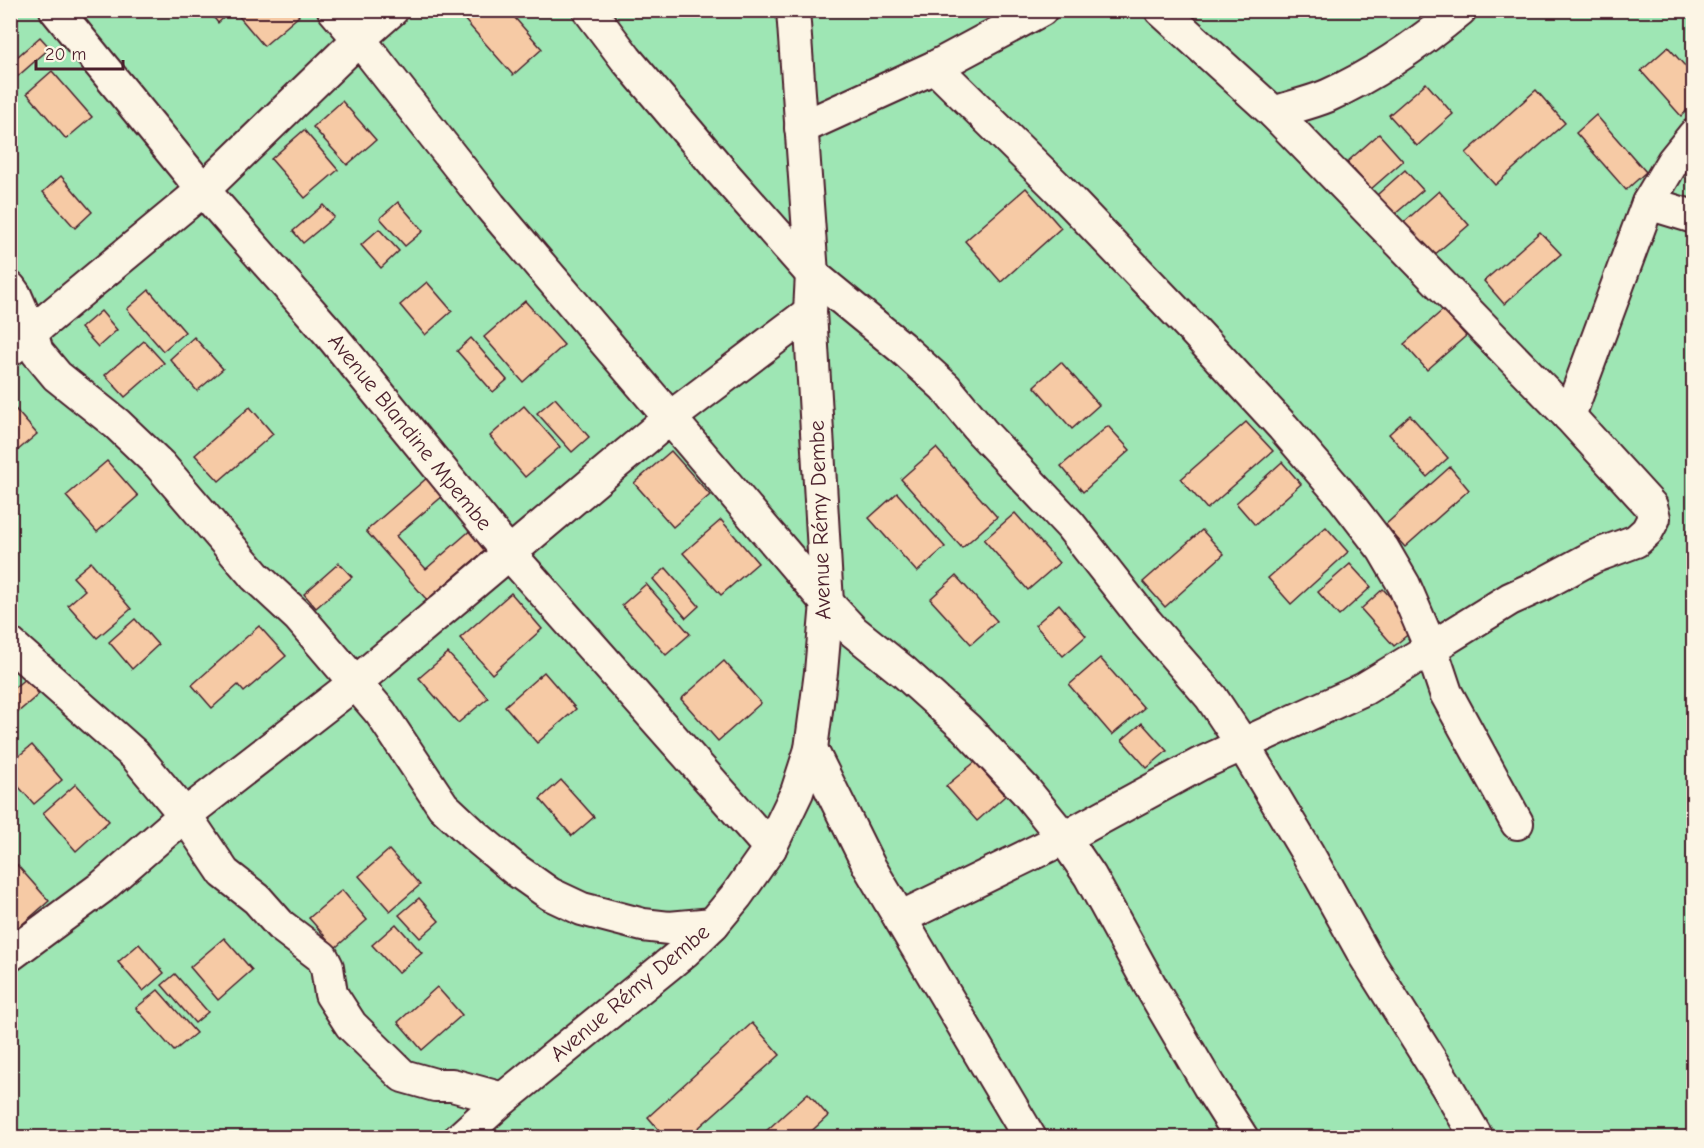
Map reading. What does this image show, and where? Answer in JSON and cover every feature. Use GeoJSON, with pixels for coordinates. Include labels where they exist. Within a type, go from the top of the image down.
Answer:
{"type":"FeatureCollection","features":[{"type":"Feature","properties":{"kind":"street","name":"Avenue Blandine Mpembe"},"geometry":{"type":"LineString","coordinates":[[56,10],[203,190],[330,334],[508,552],[770,848]]}},
{"type":"Feature","properties":{"kind":"street"},"geometry":{"type":"LineString","coordinates":[[334,10],[490,206],[827,603],[853,631],[904,672],[974,736],[1025,790],[1064,838],[1090,876],[1151,987],[1242,1137]]}},
{"type":"Feature","properties":{"kind":"street"},"geometry":{"type":"LineString","coordinates":[[21,341],[203,190],[392,10]]}},
{"type":"Feature","properties":{"kind":"street"},"geometry":{"type":"LineString","coordinates":[[589,10],[626,58],[812,274],[903,348],[945,387],[982,432],[1070,525],[1146,622],[1211,697],[1244,744],[1365,956],[1446,1085],[1474,1136]]}},
{"type":"Feature","properties":{"kind":"street","name":"Avenue Rémy Dembe"},"geometry":{"type":"LineString","coordinates":[[460,1137],[685,951],[713,924],[737,895],[770,848],[797,792],[811,749],[827,603],[810,312],[812,274],[793,10]]}},
{"type":"Feature","properties":{"kind":"street"},"geometry":{"type":"LineString","coordinates":[[801,129],[935,68],[1041,10]]}},
{"type":"Feature","properties":{"kind":"street"},"geometry":{"type":"LineString","coordinates":[[900,918],[1064,838],[1200,764],[1364,688],[1510,599],[1593,557],[1636,541],[1647,531],[1654,518],[1651,506],[1569,416],[1274,113],[1161,10]]}},
{"type":"Feature","properties":{"kind":"street"},"geometry":{"type":"LineString","coordinates":[[1274,113],[1325,97],[1396,59],[1460,10]]}},
{"type":"Feature","properties":{"kind":"street"},"geometry":{"type":"LineString","coordinates":[[935,68],[1058,188],[1189,325],[1305,453],[1383,549],[1404,585],[1431,648],[1446,693],[1517,823]]}},
{"type":"Feature","properties":{"kind":"street"},"geometry":{"type":"LineString","coordinates":[[1569,416],[1648,203],[1673,161],[1694,135]]}},
{"type":"Feature","properties":{"kind":"street"},"geometry":{"type":"LineString","coordinates":[[1648,203],[1694,218]]}},
{"type":"Feature","properties":{"kind":"street"},"geometry":{"type":"LineString","coordinates":[[10,288],[21,341],[37,352],[57,376],[117,424],[160,465],[255,576],[300,617],[381,713],[443,806],[516,870],[550,894],[582,909],[643,925],[669,928],[713,924]]}},
{"type":"Feature","properties":{"kind":"street"},"geometry":{"type":"LineString","coordinates":[[10,955],[102,887],[185,815],[355,683],[670,417],[810,312]]}},
{"type":"Feature","properties":{"kind":"street"},"geometry":{"type":"LineString","coordinates":[[10,644],[135,755],[185,815],[224,873],[257,898],[279,925],[322,957],[327,967],[331,994],[351,1025],[403,1076],[435,1085],[452,1085],[503,1100]]}},
{"type":"Feature","properties":{"kind":"street"},"geometry":{"type":"LineString","coordinates":[[811,749],[868,866],[1030,1137]]}},
{"type":"Feature","properties":{"kind":"green space"},"geometry":{"type":"Polygon","coordinates":[[[11,11],[1693,11],[1693,1137],[11,1137],[11,11]]]}},
{"type":"Feature","properties":{"kind":"building"},"geometry":{"type":"Polygon","coordinates":[[[208,10],[232,10],[218,23],[208,10]]]}},
{"type":"Feature","properties":{"kind":"building"},"geometry":{"type":"Polygon","coordinates":[[[242,10],[294,10],[299,16],[264,46],[237,14],[242,10]]]}},
{"type":"Feature","properties":{"kind":"building"},"geometry":{"type":"Polygon","coordinates":[[[456,10],[508,10],[542,49],[513,75],[456,10]]]}},
{"type":"Feature","properties":{"kind":"building"},"geometry":{"type":"Polygon","coordinates":[[[40,37],[50,48],[10,83],[10,63],[40,37]]]}},
{"type":"Feature","properties":{"kind":"building"},"geometry":{"type":"Polygon","coordinates":[[[1668,47],[1694,76],[1694,104],[1681,116],[1641,71],[1668,47]]]}},
{"type":"Feature","properties":{"kind":"building"},"geometry":{"type":"Polygon","coordinates":[[[52,71],[92,117],[66,139],[27,93],[52,71]]]}},
{"type":"Feature","properties":{"kind":"building"},"geometry":{"type":"Polygon","coordinates":[[[1426,83],[1453,114],[1417,146],[1389,115],[1426,83]]]}},
{"type":"Feature","properties":{"kind":"building"},"geometry":{"type":"Polygon","coordinates":[[[1536,90],[1565,123],[1495,185],[1466,153],[1536,90]]]}},
{"type":"Feature","properties":{"kind":"building"},"geometry":{"type":"Polygon","coordinates":[[[342,101],[376,140],[347,165],[313,127],[342,101]]]}},
{"type":"Feature","properties":{"kind":"building"},"geometry":{"type":"Polygon","coordinates":[[[1596,115],[1646,172],[1626,190],[1576,133],[1596,115]]]}},
{"type":"Feature","properties":{"kind":"building"},"geometry":{"type":"Polygon","coordinates":[[[304,130],[338,170],[305,198],[271,159],[304,130]]]}},
{"type":"Feature","properties":{"kind":"building"},"geometry":{"type":"Polygon","coordinates":[[[1379,134],[1403,161],[1371,189],[1347,162],[1379,134]]]}},
{"type":"Feature","properties":{"kind":"building"},"geometry":{"type":"Polygon","coordinates":[[[1405,170],[1423,190],[1395,214],[1377,195],[1405,170]]]}},
{"type":"Feature","properties":{"kind":"building"},"geometry":{"type":"Polygon","coordinates":[[[61,176],[92,212],[75,228],[43,192],[61,176]]]}},
{"type":"Feature","properties":{"kind":"building"},"geometry":{"type":"Polygon","coordinates":[[[1026,188],[1061,228],[1001,282],[965,241],[1026,188]]]}},
{"type":"Feature","properties":{"kind":"building"},"geometry":{"type":"Polygon","coordinates":[[[1439,191],[1469,225],[1433,256],[1403,223],[1439,191]]]}},
{"type":"Feature","properties":{"kind":"building"},"geometry":{"type":"Polygon","coordinates":[[[398,202],[423,231],[405,246],[380,218],[398,202]]]}},
{"type":"Feature","properties":{"kind":"building"},"geometry":{"type":"Polygon","coordinates":[[[323,205],[334,217],[303,243],[293,231],[323,205]]]}},
{"type":"Feature","properties":{"kind":"building"},"geometry":{"type":"Polygon","coordinates":[[[379,229],[399,251],[381,268],[361,245],[379,229]]]}},
{"type":"Feature","properties":{"kind":"building"},"geometry":{"type":"Polygon","coordinates":[[[1540,232],[1561,254],[1504,304],[1484,281],[1540,232]]]}},
{"type":"Feature","properties":{"kind":"building"},"geometry":{"type":"Polygon","coordinates":[[[427,282],[452,311],[425,335],[400,305],[427,282]]]}},
{"type":"Feature","properties":{"kind":"building"},"geometry":{"type":"Polygon","coordinates":[[[149,290],[185,332],[163,351],[127,309],[149,290]]]}},
{"type":"Feature","properties":{"kind":"building"},"geometry":{"type":"Polygon","coordinates":[[[525,301],[564,345],[523,382],[484,337],[525,301]]]}},
{"type":"Feature","properties":{"kind":"building"},"geometry":{"type":"Polygon","coordinates":[[[1443,310],[1466,336],[1427,370],[1404,344],[1443,310]]]}},
{"type":"Feature","properties":{"kind":"building"},"geometry":{"type":"Polygon","coordinates":[[[101,311],[117,330],[98,347],[81,328],[101,311]]]}},
{"type":"Feature","properties":{"kind":"building"},"geometry":{"type":"Polygon","coordinates":[[[194,337],[223,369],[197,391],[170,359],[194,337]]]}},
{"type":"Feature","properties":{"kind":"building"},"geometry":{"type":"Polygon","coordinates":[[[471,338],[507,380],[493,392],[457,351],[471,338]]]}},
{"type":"Feature","properties":{"kind":"building"},"geometry":{"type":"Polygon","coordinates":[[[144,341],[164,363],[125,397],[105,375],[144,341]]]}},
{"type":"Feature","properties":{"kind":"building"},"geometry":{"type":"Polygon","coordinates":[[[1061,362],[1099,405],[1072,429],[1034,386],[1061,362]]]}},
{"type":"Feature","properties":{"kind":"building"},"geometry":{"type":"Polygon","coordinates":[[[555,398],[589,437],[572,452],[537,413],[555,398]]]}},
{"type":"Feature","properties":{"kind":"building"},"geometry":{"type":"Polygon","coordinates":[[[10,403],[37,434],[10,457],[10,403]]]}},
{"type":"Feature","properties":{"kind":"building"},"geometry":{"type":"Polygon","coordinates":[[[524,406],[560,447],[525,477],[490,436],[524,406]]]}},
{"type":"Feature","properties":{"kind":"building"},"geometry":{"type":"Polygon","coordinates":[[[250,407],[273,434],[219,481],[195,455],[250,407]]]}},
{"type":"Feature","properties":{"kind":"building"},"geometry":{"type":"Polygon","coordinates":[[[1410,415],[1448,458],[1427,477],[1389,434],[1410,415]]]}},
{"type":"Feature","properties":{"kind":"building"},"geometry":{"type":"Polygon","coordinates":[[[1246,422],[1273,451],[1207,509],[1181,479],[1246,422]]]}},
{"type":"Feature","properties":{"kind":"building"},"geometry":{"type":"Polygon","coordinates":[[[1108,426],[1130,450],[1083,492],[1061,466],[1108,426]]]}},
{"type":"Feature","properties":{"kind":"building"},"geometry":{"type":"Polygon","coordinates":[[[936,448],[997,517],[962,548],[901,479],[936,448]]]}},
{"type":"Feature","properties":{"kind":"building"},"geometry":{"type":"Polygon","coordinates":[[[671,451],[710,495],[673,527],[634,483],[671,451]]]}},
{"type":"Feature","properties":{"kind":"building"},"geometry":{"type":"Polygon","coordinates":[[[107,461],[138,496],[97,532],[66,496],[107,461]]]}},
{"type":"Feature","properties":{"kind":"building"},"geometry":{"type":"Polygon","coordinates":[[[1282,462],[1301,484],[1255,525],[1236,503],[1282,462]]]}},
{"type":"Feature","properties":{"kind":"building"},"geometry":{"type":"Polygon","coordinates":[[[1450,467],[1469,490],[1405,547],[1385,525],[1450,467]]]}},
{"type":"Feature","properties":{"kind":"building"},"geometry":{"type":"Polygon","coordinates":[[[428,477],[444,495],[396,536],[426,569],[473,528],[489,547],[427,600],[366,531],[428,477]]]}},
{"type":"Feature","properties":{"kind":"building"},"geometry":{"type":"Polygon","coordinates":[[[897,493],[945,547],[917,572],[869,518],[897,493]]]}},
{"type":"Feature","properties":{"kind":"building"},"geometry":{"type":"Polygon","coordinates":[[[1015,513],[1059,563],[1028,590],[984,540],[1015,513]]]}},
{"type":"Feature","properties":{"kind":"building"},"geometry":{"type":"Polygon","coordinates":[[[721,520],[758,563],[721,595],[683,553],[721,520]]]}},
{"type":"Feature","properties":{"kind":"building"},"geometry":{"type":"Polygon","coordinates":[[[1326,527],[1348,552],[1291,604],[1268,578],[1326,527]]]}},
{"type":"Feature","properties":{"kind":"building"},"geometry":{"type":"Polygon","coordinates":[[[1202,530],[1224,554],[1165,607],[1143,582],[1202,530]]]}},
{"type":"Feature","properties":{"kind":"building"},"geometry":{"type":"Polygon","coordinates":[[[91,562],[131,609],[97,638],[68,605],[85,590],[73,577],[91,562]]]}},
{"type":"Feature","properties":{"kind":"building"},"geometry":{"type":"Polygon","coordinates":[[[339,563],[352,577],[316,608],[304,594],[339,563]]]}},
{"type":"Feature","properties":{"kind":"building"},"geometry":{"type":"Polygon","coordinates":[[[1350,564],[1371,587],[1339,616],[1318,592],[1350,564]]]}},
{"type":"Feature","properties":{"kind":"building"},"geometry":{"type":"Polygon","coordinates":[[[666,568],[699,606],[686,618],[653,579],[666,568]]]}},
{"type":"Feature","properties":{"kind":"building"},"geometry":{"type":"Polygon","coordinates":[[[956,576],[997,621],[971,644],[930,599],[956,576]]]}},
{"type":"Feature","properties":{"kind":"building"},"geometry":{"type":"Polygon","coordinates":[[[646,584],[690,634],[666,655],[622,605],[646,584]]]}},
{"type":"Feature","properties":{"kind":"building"},"geometry":{"type":"Polygon","coordinates":[[[1383,589],[1417,627],[1394,646],[1361,609],[1383,589]]]}},
{"type":"Feature","properties":{"kind":"building"},"geometry":{"type":"Polygon","coordinates":[[[511,593],[542,629],[492,674],[460,638],[511,593]]]}},
{"type":"Feature","properties":{"kind":"building"},"geometry":{"type":"Polygon","coordinates":[[[1059,604],[1086,636],[1063,656],[1035,625],[1059,604]]]}},
{"type":"Feature","properties":{"kind":"building"},"geometry":{"type":"Polygon","coordinates":[[[135,619],[158,645],[132,669],[109,642],[135,619]]]}},
{"type":"Feature","properties":{"kind":"building"},"geometry":{"type":"Polygon","coordinates":[[[259,626],[286,656],[244,692],[238,685],[212,708],[192,685],[259,626]]]}},
{"type":"Feature","properties":{"kind":"building"},"geometry":{"type":"Polygon","coordinates":[[[448,653],[488,698],[458,723],[419,678],[448,653]]]}},
{"type":"Feature","properties":{"kind":"building"},"geometry":{"type":"Polygon","coordinates":[[[1100,658],[1144,708],[1112,735],[1069,685],[1100,658]]]}},
{"type":"Feature","properties":{"kind":"building"},"geometry":{"type":"Polygon","coordinates":[[[724,661],[761,703],[718,741],[681,699],[724,661]]]}},
{"type":"Feature","properties":{"kind":"building"},"geometry":{"type":"Polygon","coordinates":[[[544,672],[576,709],[537,743],[505,706],[544,672]]]}},
{"type":"Feature","properties":{"kind":"building"},"geometry":{"type":"Polygon","coordinates":[[[25,679],[39,694],[10,719],[10,691],[25,679]]]}},
{"type":"Feature","properties":{"kind":"building"},"geometry":{"type":"Polygon","coordinates":[[[1142,723],[1167,751],[1147,768],[1122,740],[1142,723]]]}},
{"type":"Feature","properties":{"kind":"building"},"geometry":{"type":"Polygon","coordinates":[[[32,745],[62,780],[34,804],[10,777],[10,763],[32,745]]]}},
{"type":"Feature","properties":{"kind":"building"},"geometry":{"type":"Polygon","coordinates":[[[975,762],[1005,796],[977,821],[946,786],[975,762]]]}},
{"type":"Feature","properties":{"kind":"building"},"geometry":{"type":"Polygon","coordinates":[[[561,780],[594,817],[572,836],[540,799],[561,780]]]}},
{"type":"Feature","properties":{"kind":"building"},"geometry":{"type":"Polygon","coordinates":[[[76,784],[109,821],[76,851],[43,813],[76,784]]]}},
{"type":"Feature","properties":{"kind":"building"},"geometry":{"type":"Polygon","coordinates":[[[389,850],[420,885],[390,911],[359,876],[389,850]]]}},
{"type":"Feature","properties":{"kind":"building"},"geometry":{"type":"Polygon","coordinates":[[[10,857],[49,901],[18,928],[10,920],[10,857]]]}},
{"type":"Feature","properties":{"kind":"building"},"geometry":{"type":"Polygon","coordinates":[[[342,890],[367,920],[335,948],[309,918],[342,890]]]}},
{"type":"Feature","properties":{"kind":"building"},"geometry":{"type":"Polygon","coordinates":[[[419,898],[439,921],[420,938],[399,915],[419,898]]]}},
{"type":"Feature","properties":{"kind":"building"},"geometry":{"type":"Polygon","coordinates":[[[396,924],[422,953],[398,973],[372,945],[396,924]]]}},
{"type":"Feature","properties":{"kind":"building"},"geometry":{"type":"Polygon","coordinates":[[[224,938],[252,970],[218,1000],[190,967],[224,938]]]}},
{"type":"Feature","properties":{"kind":"building"},"geometry":{"type":"Polygon","coordinates":[[[139,944],[164,973],[143,991],[118,962],[139,944]]]}},
{"type":"Feature","properties":{"kind":"building"},"geometry":{"type":"Polygon","coordinates":[[[175,974],[208,1012],[195,1023],[162,985],[175,974]]]}},
{"type":"Feature","properties":{"kind":"building"},"geometry":{"type":"Polygon","coordinates":[[[437,987],[462,1015],[422,1050],[398,1022],[437,987]]]}},
{"type":"Feature","properties":{"kind":"building"},"geometry":{"type":"Polygon","coordinates":[[[158,990],[196,1033],[174,1051],[136,1008],[158,990]]]}},
{"type":"Feature","properties":{"kind":"building"},"geometry":{"type":"Polygon","coordinates":[[[752,1023],[780,1055],[687,1138],[666,1138],[648,1117],[752,1023]]]}},
{"type":"Feature","properties":{"kind":"building"},"geometry":{"type":"Polygon","coordinates":[[[808,1093],[828,1116],[804,1138],[771,1138],[766,1131],[808,1093]]]}},
{"type":"Feature","properties":{"kind":"building"},"geometry":{"type":"Polygon","coordinates":[[[635,1131],[641,1138],[628,1138],[635,1131]]]}}]}
